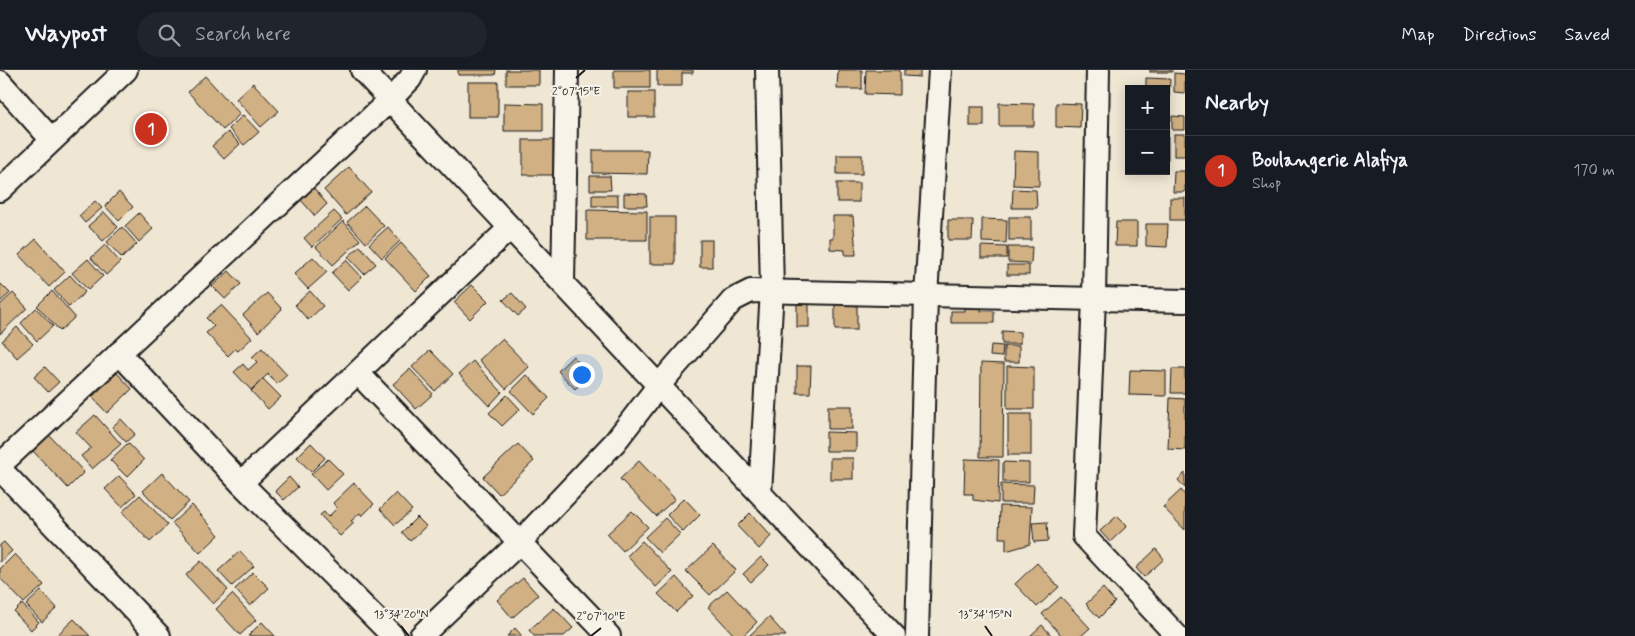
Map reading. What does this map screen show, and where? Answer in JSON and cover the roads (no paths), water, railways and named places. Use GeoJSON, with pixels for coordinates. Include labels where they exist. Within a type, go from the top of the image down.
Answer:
{"type":"FeatureCollection","features":[{"type":"Feature","properties":{"kind":"street"},"geometry":{"type":"LineString","coordinates":[[0,190],[126,70]]}},
{"type":"Feature","properties":{"kind":"street"},"geometry":{"type":"LineString","coordinates":[[362,70],[894,636]]}},
{"type":"Feature","properties":{"kind":"street"},"geometry":{"type":"LineString","coordinates":[[159,636],[0,467],[390,100],[410,79],[415,70]]}},
{"type":"Feature","properties":{"kind":"street"},"geometry":{"type":"LineString","coordinates":[[562,283],[567,70]]}},
{"type":"Feature","properties":{"kind":"street"},"geometry":{"type":"LineString","coordinates":[[760,493],[772,290],[766,70]]}},
{"type":"Feature","properties":{"kind":"street"},"geometry":{"type":"LineString","coordinates":[[917,636],[926,296],[940,70]]}},
{"type":"Feature","properties":{"kind":"street"},"geometry":{"type":"LineString","coordinates":[[1098,70],[1094,299],[1084,536],[1177,636]]}},
{"type":"Feature","properties":{"kind":"street"},"geometry":{"type":"LineString","coordinates":[[0,82],[52,140]]}},
{"type":"Feature","properties":{"kind":"street"},"geometry":{"type":"LineString","coordinates":[[241,482],[510,228]]}},
{"type":"Feature","properties":{"kind":"street"},"geometry":{"type":"LineString","coordinates":[[421,636],[519,543],[615,442],[659,385],[733,300],[751,291],[772,290],[926,296],[1185,302]]}},
{"type":"Feature","properties":{"kind":"street"},"geometry":{"type":"LineString","coordinates":[[119,354],[241,482],[393,636]]}},
{"type":"Feature","properties":{"kind":"street"},"geometry":{"type":"LineString","coordinates":[[358,372],[609,636]]}},
{"type":"Feature","properties":{"kind":"place","name":"Boulangerie Alafiya"},"geometry":{"type":"Point","coordinates":[151,129]}}]}
